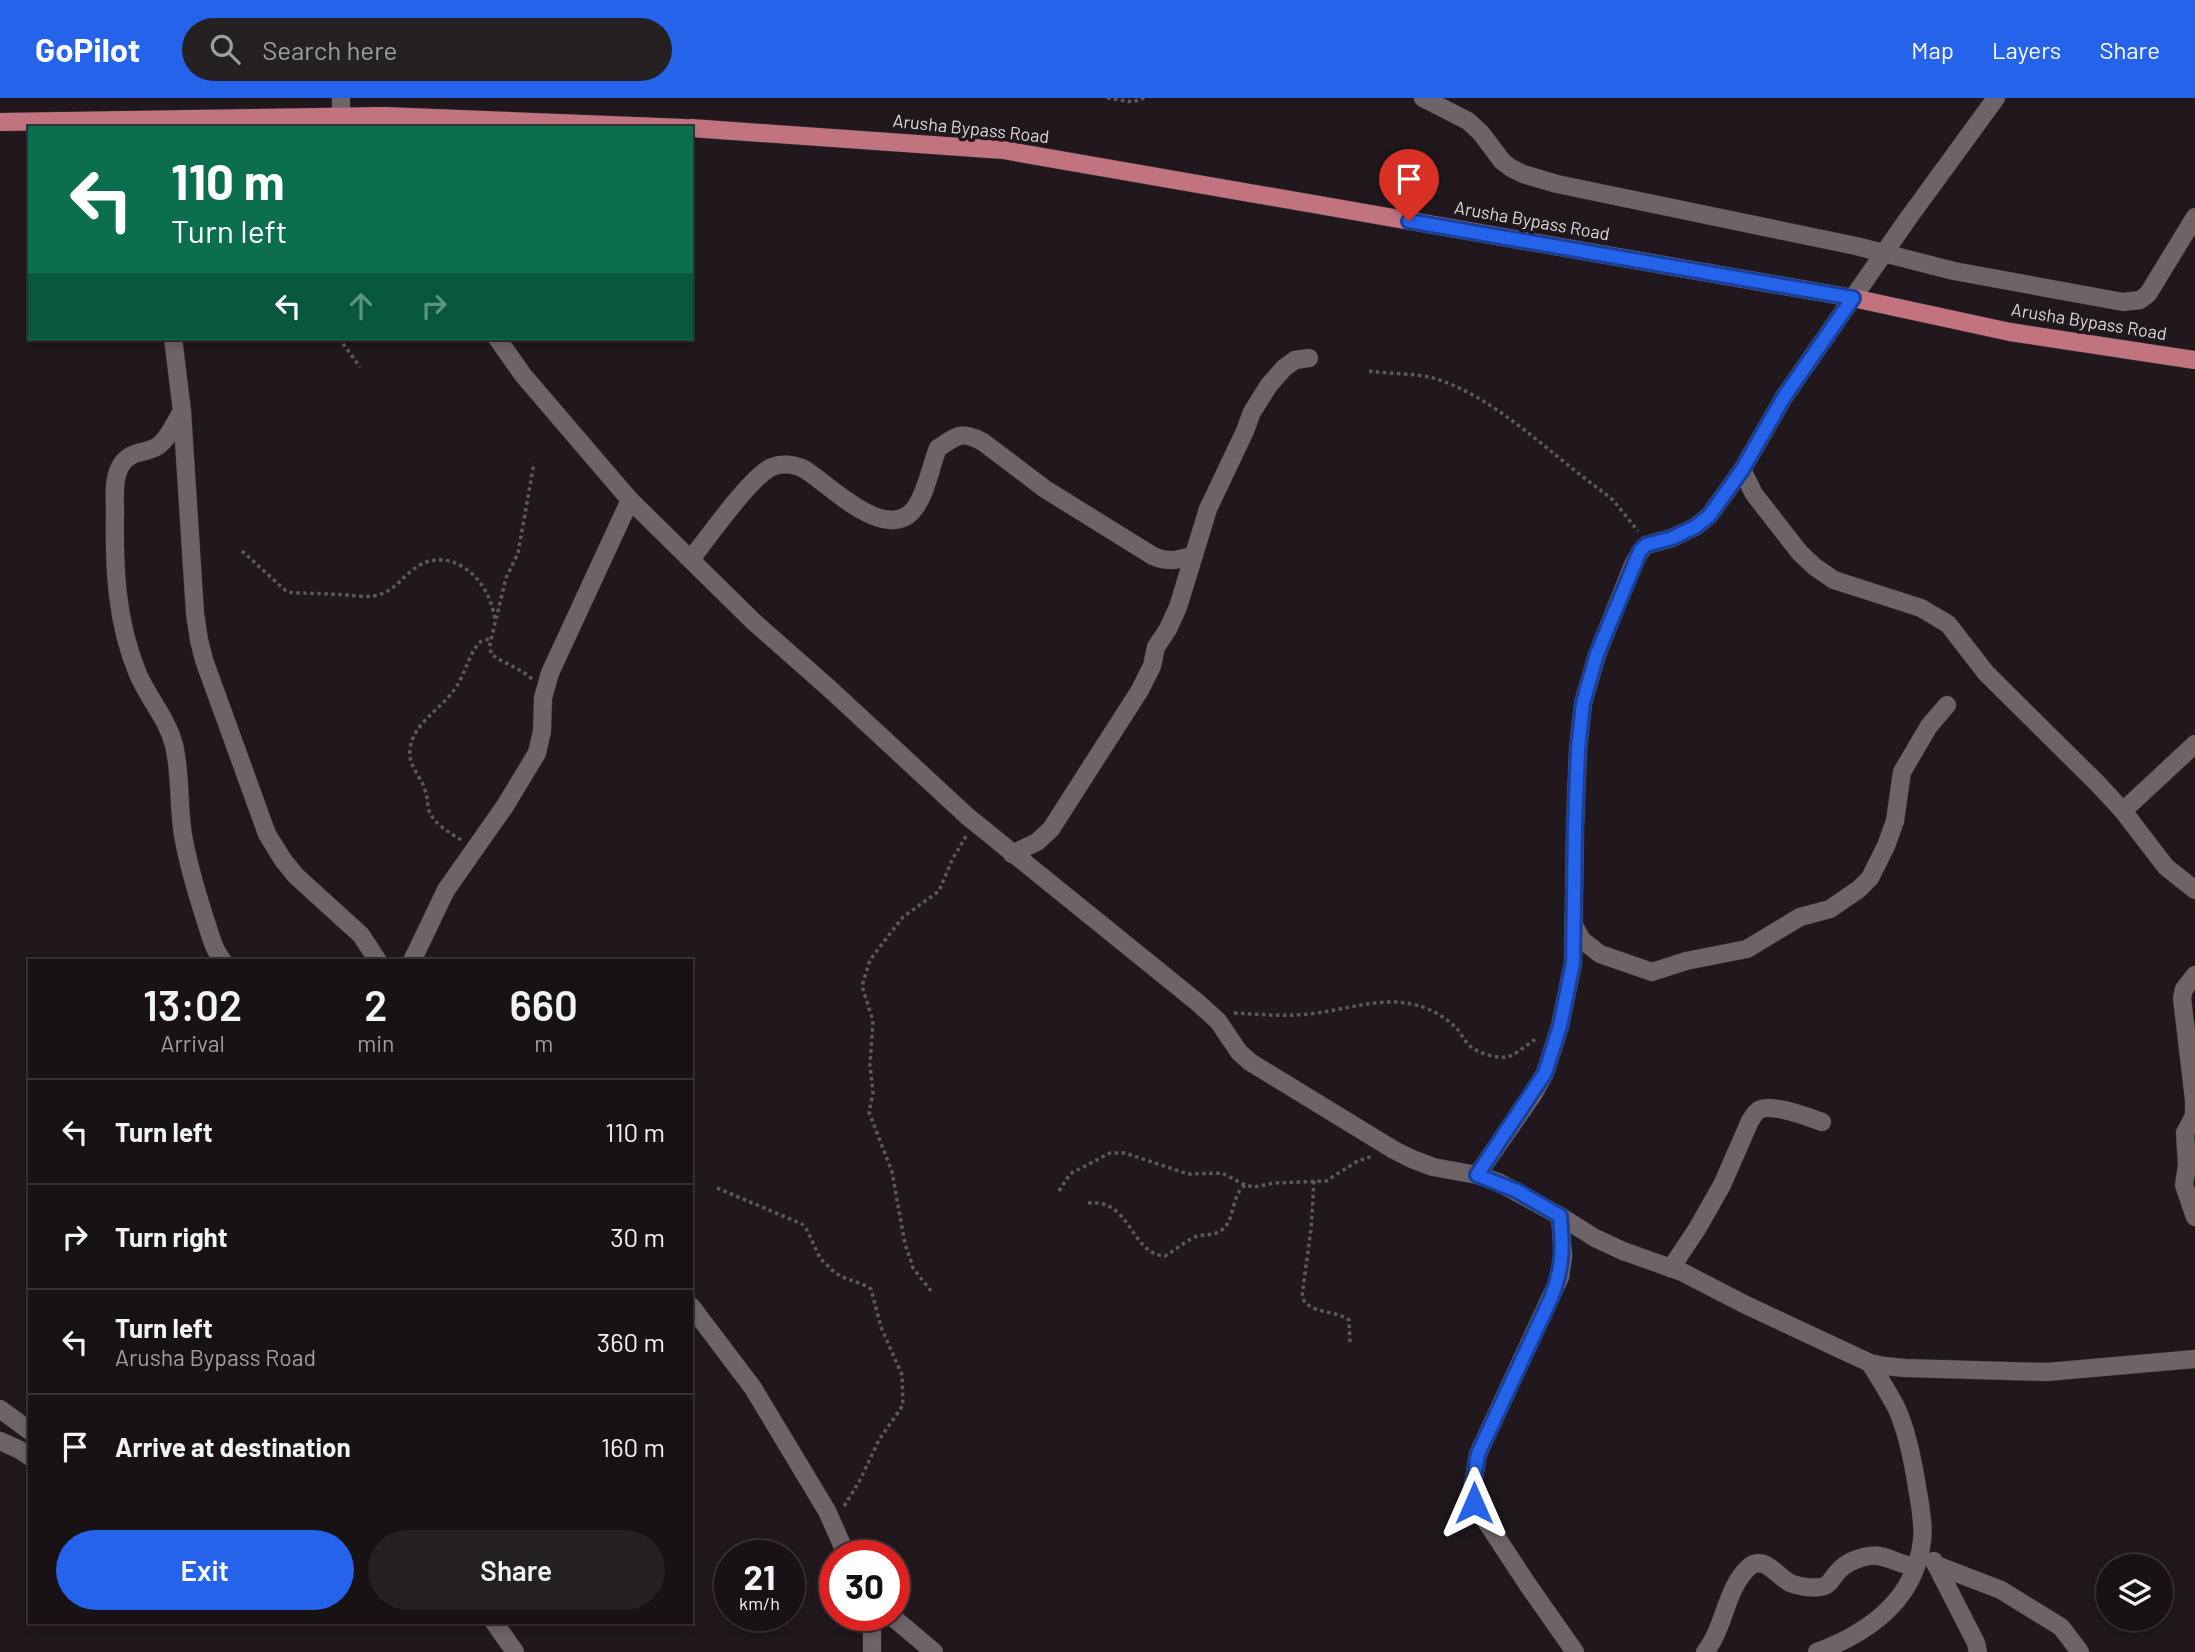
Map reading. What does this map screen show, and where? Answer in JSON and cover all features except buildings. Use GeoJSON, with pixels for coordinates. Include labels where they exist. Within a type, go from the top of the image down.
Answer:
{"type":"FeatureCollection","features":[{"type":"Feature","properties":{"kind":"main road"},"geometry":{"type":"LineString","coordinates":[[0,122],[74,124],[342,114],[635,126]]}},
{"type":"Feature","properties":{"kind":"main road","name":"Arusha Bypass Road"},"geometry":{"type":"LineString","coordinates":[[693,128],[1003,150],[1853,298],[2010,332],[2195,360]]}},
{"type":"Feature","properties":{"kind":"street"},"geometry":{"type":"LineString","coordinates":[[1423,98],[1468,121],[1494,147],[1502,161],[1523,174],[1605,196],[1710,215],[1885,253],[1954,271],[2123,302],[2140,300],[2155,284],[2195,218]]}},
{"type":"Feature","properties":{"kind":"street"},"geometry":{"type":"LineString","coordinates":[[1477,1175],[1545,1073],[1560,1026],[1573,963],[1575,827],[1583,703],[1597,654],[1633,565],[1646,545],[1672,538],[1695,527],[1709,516],[1742,470],[1784,397],[1996,98]]}},
{"type":"Feature","properties":{"kind":"street"},"geometry":{"type":"LineString","coordinates":[[173,340],[182,411],[195,614],[204,660],[267,834],[296,876],[361,935],[377,959]]}},
{"type":"Feature","properties":{"kind":"street"},"geometry":{"type":"LineString","coordinates":[[498,340],[523,375],[630,500],[754,622],[967,816],[1210,1013],[1239,1052],[1250,1062],[1394,1150],[1433,1167],[1477,1175],[1517,1191],[1595,1238],[1671,1268],[1870,1363],[1916,1368],[2047,1372],[2195,1359]]}},
{"type":"Feature","properties":{"kind":"street"},"geometry":{"type":"LineString","coordinates":[[1012,854],[1037,842],[1051,829],[1140,690],[1152,666],[1156,647],[1178,607],[1208,509],[1258,399],[1284,368],[1295,360],[1309,358]]}},
{"type":"Feature","properties":{"kind":"street"},"geometry":{"type":"LineString","coordinates":[[182,411],[156,447],[134,453],[118,470],[114,559],[122,623],[136,671],[164,718],[174,743],[183,833],[190,869],[214,948],[222,959]]}},
{"type":"Feature","properties":{"kind":"street"},"geometry":{"type":"LineString","coordinates":[[691,559],[764,471],[775,465],[792,465],[804,470],[838,496],[868,513],[886,519],[901,519],[913,510],[924,491],[938,448],[961,434],[983,442],[1045,489],[1153,556],[1165,561],[1176,561],[1194,555]]}},
{"type":"Feature","properties":{"kind":"street"},"geometry":{"type":"LineString","coordinates":[[1742,470],[1754,494],[1800,553],[1815,567],[1834,580],[1903,601],[1935,614],[1948,624],[1986,673],[2123,811],[2166,867],[2195,890]]}},
{"type":"Feature","properties":{"kind":"street"},"geometry":{"type":"LineString","coordinates":[[413,959],[446,890],[509,800],[537,752],[542,731],[543,698],[550,673],[630,500]]}},
{"type":"Feature","properties":{"kind":"street"},"geometry":{"type":"LineString","coordinates":[[1574,926],[1582,940],[1600,954],[1652,972],[1686,961],[1747,949],[1800,917],[1830,909],[1870,878],[1895,821],[1902,772],[1929,726],[1947,705]]}},
{"type":"Feature","properties":{"kind":"street"},"geometry":{"type":"LineString","coordinates":[[2123,811],[2195,744]]}},
{"type":"Feature","properties":{"kind":"street"},"geometry":{"type":"LineString","coordinates":[[2195,975],[2184,989],[2182,998],[2194,1100],[2194,1116],[2185,1133],[2187,1166],[2184,1185],[2195,1217]]}},
{"type":"Feature","properties":{"kind":"street"},"geometry":{"type":"LineString","coordinates":[[1671,1268],[1723,1185],[1755,1112],[1763,1108],[1773,1108],[1822,1122]]}},
{"type":"Feature","properties":{"kind":"street"},"geometry":{"type":"LineString","coordinates":[[1560,1216],[1563,1256],[1559,1277],[1478,1454],[1472,1490],[1474,1503],[1576,1652]]}},
{"type":"Feature","properties":{"kind":"street"},"geometry":{"type":"LineString","coordinates":[[693,1309],[753,1388],[827,1511],[840,1540]]}},
{"type":"Feature","properties":{"kind":"street"},"geometry":{"type":"LineString","coordinates":[[1870,1363],[1896,1409],[1906,1434],[1919,1496],[1923,1540],[1972,1635],[1978,1652]]}},
{"type":"Feature","properties":{"kind":"street"},"geometry":{"type":"LineString","coordinates":[[0,1409],[28,1430]]}},
{"type":"Feature","properties":{"kind":"street"},"geometry":{"type":"LineString","coordinates":[[0,1441],[28,1456]]}},
{"type":"Feature","properties":{"kind":"street"},"geometry":{"type":"LineString","coordinates":[[1817,1652],[1846,1641],[1878,1620],[1908,1583],[1923,1540]]}},
{"type":"Feature","properties":{"kind":"street"},"geometry":{"type":"LineString","coordinates":[[1705,1652],[1712,1644],[1737,1584],[1752,1565],[1766,1565],[1794,1585],[1816,1588],[1833,1581],[1842,1567],[1870,1556],[1880,1556],[1899,1564],[1915,1566]]}},
{"type":"Feature","properties":{"kind":"street"},"geometry":{"type":"LineString","coordinates":[[1936,1565],[2001,1590],[2060,1627],[2080,1652]]}},
{"type":"Feature","properties":{"kind":"street"},"geometry":{"type":"LineString","coordinates":[[496,1624],[515,1652]]}},
{"type":"Feature","properties":{"kind":"street"},"geometry":{"type":"LineString","coordinates":[[872,1631],[872,1652]]}},
{"type":"Feature","properties":{"kind":"street"},"geometry":{"type":"LineString","coordinates":[[909,1631],[934,1652]]}},
{"type":"Feature","properties":{"kind":"path"},"geometry":{"type":"LineString","coordinates":[[1108,98],[1133,102],[1144,98]]}},
{"type":"Feature","properties":{"kind":"path"},"geometry":{"type":"LineString","coordinates":[[340,340],[360,367]]}},
{"type":"Feature","properties":{"kind":"path"},"geometry":{"type":"LineString","coordinates":[[1369,371],[1420,375],[1461,388],[1511,420],[1613,500],[1646,545]]}},
{"type":"Feature","properties":{"kind":"path"},"geometry":{"type":"LineString","coordinates":[[534,463],[518,553],[506,578],[491,638],[491,654],[523,671],[536,682],[543,698]]}},
{"type":"Feature","properties":{"kind":"path"},"geometry":{"type":"LineString","coordinates":[[242,551],[286,591],[361,596],[373,596],[393,590],[421,564],[430,560],[446,560],[461,565],[480,582],[490,600],[495,622]]}},
{"type":"Feature","properties":{"kind":"path"},"geometry":{"type":"LineString","coordinates":[[474,848],[445,830],[429,811],[424,785],[410,760],[410,748],[423,723],[456,688],[476,647],[480,642],[491,638]]}},
{"type":"Feature","properties":{"kind":"path"},"geometry":{"type":"LineString","coordinates":[[931,1291],[914,1268],[905,1244],[892,1172],[869,1112],[873,1093],[870,1065],[873,1021],[862,986],[870,960],[903,917],[931,898],[943,886],[952,860],[967,834],[967,816]]}},
{"type":"Feature","properties":{"kind":"path"},"geometry":{"type":"LineString","coordinates":[[1210,1013],[1278,1016],[1385,1001],[1402,1002],[1424,1008],[1445,1019],[1453,1024],[1471,1048],[1499,1058],[1507,1057],[1560,1026]]}},
{"type":"Feature","properties":{"kind":"path"},"geometry":{"type":"LineString","coordinates":[[1059,1191],[1070,1174],[1110,1153],[1125,1153],[1188,1174],[1222,1173],[1245,1185],[1254,1186],[1331,1179],[1368,1156],[1394,1150]]}},
{"type":"Feature","properties":{"kind":"path"},"geometry":{"type":"LineString","coordinates":[[1314,1181],[1303,1302],[1342,1315],[1349,1320],[1350,1344]]}},
{"type":"Feature","properties":{"kind":"path"},"geometry":{"type":"LineString","coordinates":[[1088,1203],[1103,1202],[1108,1205],[1153,1255],[1165,1256],[1195,1236],[1210,1236],[1223,1230],[1237,1194],[1245,1185]]}},
{"type":"Feature","properties":{"kind":"path"},"geometry":{"type":"LineString","coordinates":[[717,1188],[802,1224],[820,1258],[832,1270],[871,1289],[881,1327],[902,1375],[903,1405],[879,1440],[859,1482],[833,1524]]}},
{"type":"Feature","properties":{"kind":"route"},"geometry":{"type":"LineString","coordinates":[[1409,221],[1853,298],[1784,397],[1742,470],[1709,516],[1695,527],[1672,538],[1654,541],[1640,551],[1588,678],[1578,750],[1573,963],[1560,1026],[1545,1073],[1534,1093],[1477,1175],[1517,1191],[1560,1216],[1563,1256],[1551,1298],[1478,1454],[1473,1474],[1474,1503]]}}]}
